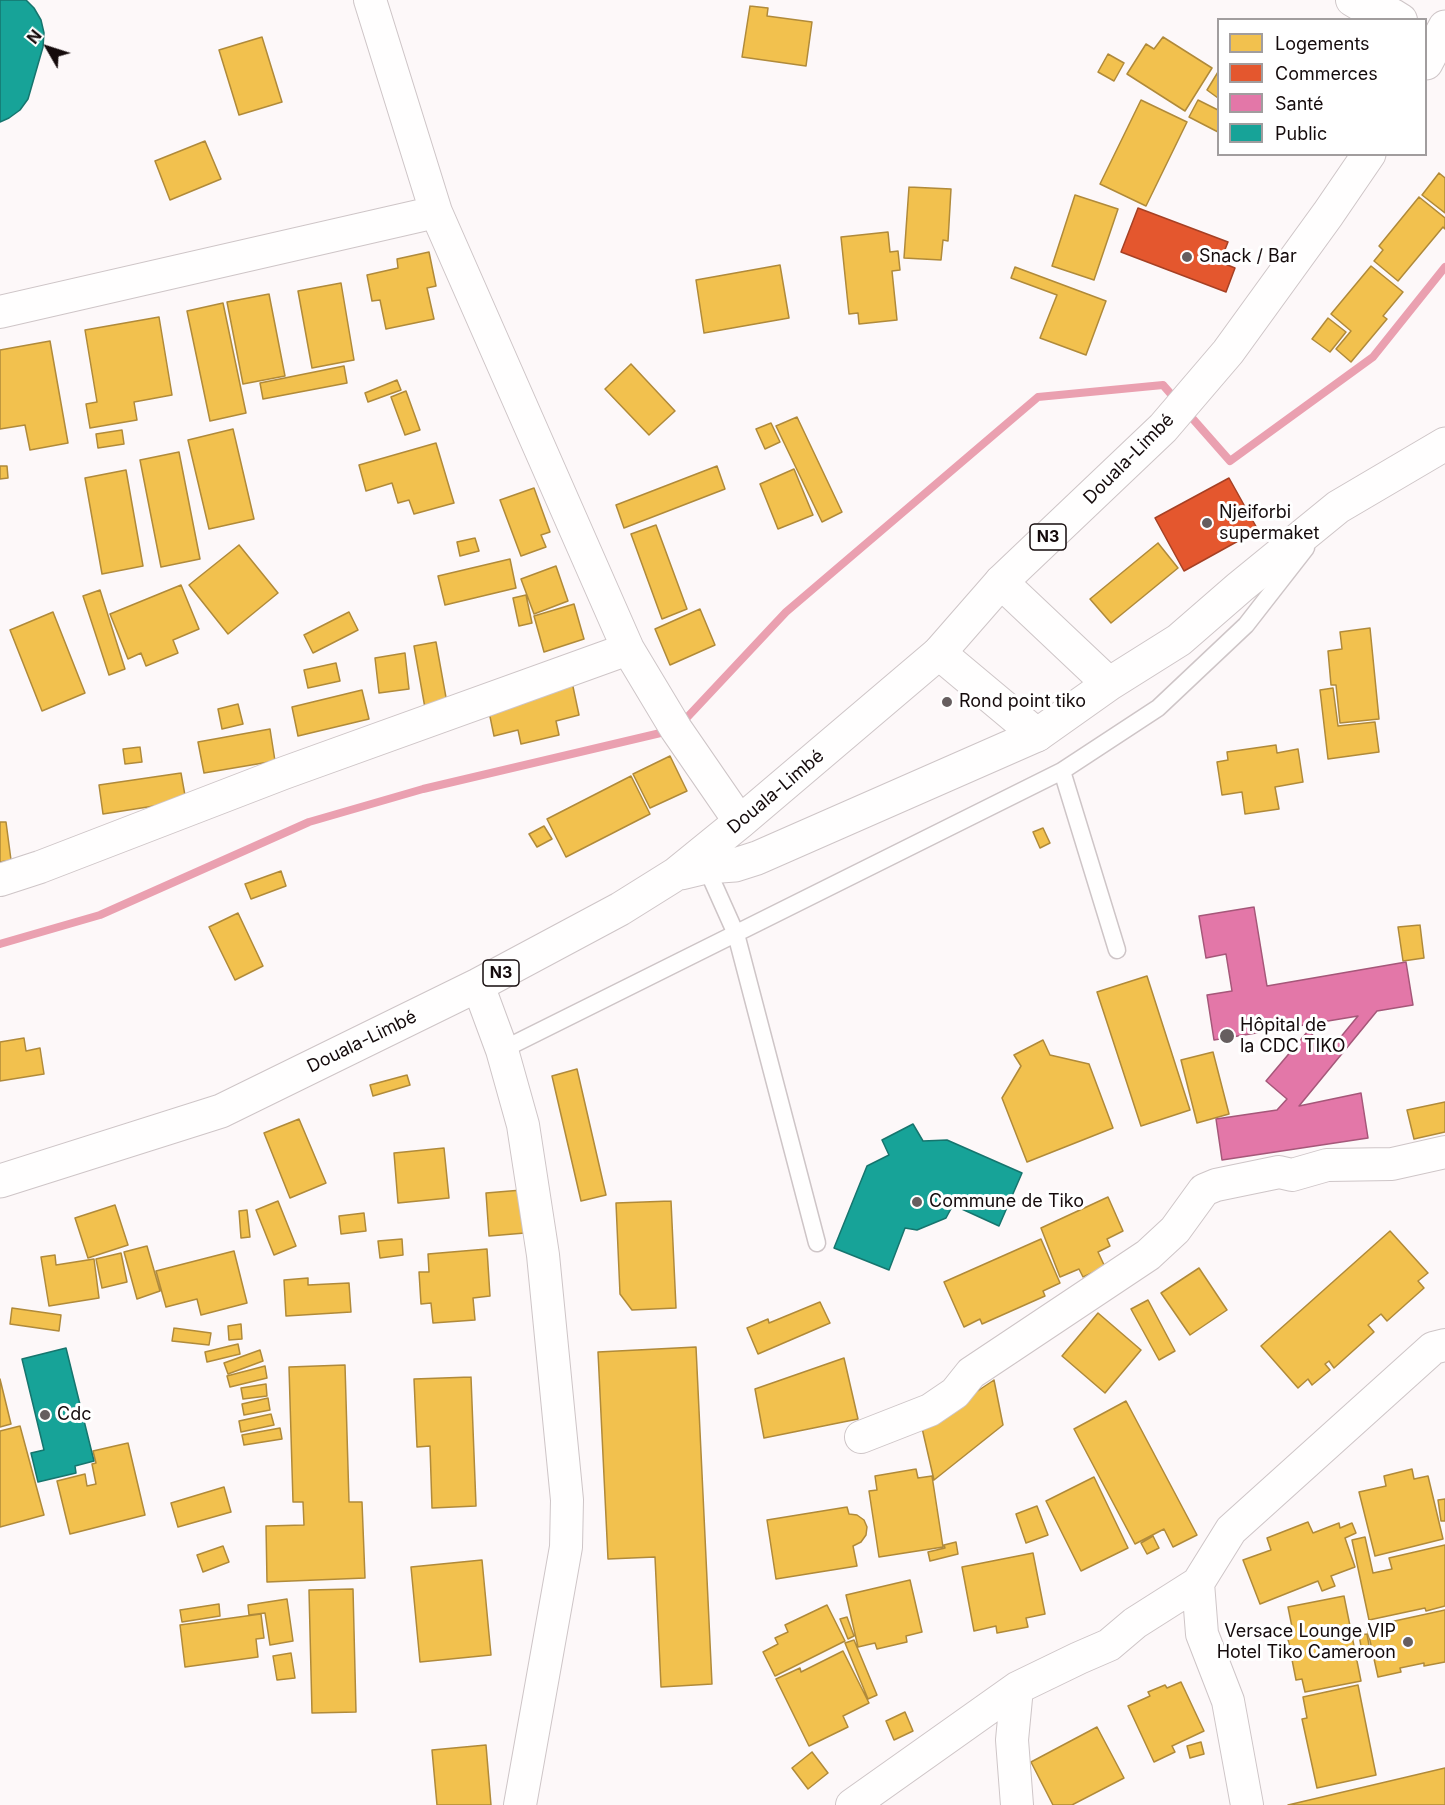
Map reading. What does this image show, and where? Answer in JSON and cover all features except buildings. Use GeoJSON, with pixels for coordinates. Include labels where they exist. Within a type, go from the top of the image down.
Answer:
{"type":"FeatureCollection","features":[{"type":"Feature","properties":{"kind":"main road","name":"Douala-Limbé"},"geometry":{"type":"LineString","coordinates":[[0,1181],[222,1111],[478,985],[691,871],[740,822],[939,653],[1001,582],[1163,428],[1228,351],[1368,156]]}},
{"type":"Feature","properties":{"kind":"main road"},"geometry":{"type":"LineString","coordinates":[[691,871],[735,865],[757,858],[1037,735],[1109,684],[1179,640],[1338,507],[1445,444]]}},
{"type":"Feature","properties":{"kind":"main road"},"geometry":{"type":"LineString","coordinates":[[1001,582],[1109,684]]}},
{"type":"Feature","properties":{"kind":"main road"},"geometry":{"type":"LineString","coordinates":[[939,653],[1037,735]]}},
{"type":"Feature","properties":{"kind":"street"},"geometry":{"type":"LineString","coordinates":[[370,0],[436,212],[628,649],[676,729],[740,822]]}},
{"type":"Feature","properties":{"kind":"street"},"geometry":{"type":"LineString","coordinates":[[1352,0],[1367,9],[1398,18]]}},
{"type":"Feature","properties":{"kind":"street"},"geometry":{"type":"LineString","coordinates":[[0,312],[436,212]]}},
{"type":"Feature","properties":{"kind":"street"},"geometry":{"type":"LineString","coordinates":[[0,880],[51,863],[284,773],[628,649]]}},
{"type":"Feature","properties":{"kind":"street"},"geometry":{"type":"LineString","coordinates":[[478,985],[502,1050],[523,1125],[543,1255],[567,1500],[566,1547],[520,1805]]}},
{"type":"Feature","properties":{"kind":"street"},"geometry":{"type":"LineString","coordinates":[[861,1437],[930,1410],[955,1393],[971,1373],[1148,1255],[1175,1230],[1204,1190],[1216,1185],[1279,1172],[1292,1175],[1328,1165],[1392,1164],[1445,1152]]}},
{"type":"Feature","properties":{"kind":"street"},"geometry":{"type":"LineString","coordinates":[[852,1805],[1017,1688],[1078,1658],[1109,1646],[1135,1623],[1198,1583],[1231,1530],[1433,1348],[1445,1345]]}},
{"type":"Feature","properties":{"kind":"street"},"geometry":{"type":"LineString","coordinates":[[1198,1583],[1202,1634],[1228,1701],[1247,1805]]}},
{"type":"Feature","properties":{"kind":"street"},"geometry":{"type":"LineString","coordinates":[[1017,1688],[1012,1740],[1017,1805]]}},
{"type":"Feature","properties":{"kind":"lane"},"geometry":{"type":"LineString","coordinates":[[502,1050],[1062,771],[1158,708],[1246,625],[1338,507]]}},
{"type":"Feature","properties":{"kind":"lane"},"geometry":{"type":"LineString","coordinates":[[1062,771],[1117,950]]}},
{"type":"Feature","properties":{"kind":"lane"},"geometry":{"type":"LineString","coordinates":[[691,871],[736,934],[817,1243]]}},
{"type":"Feature","properties":{"kind":"waterway"},"geometry":{"type":"LineString","coordinates":[[1185,410],[1230,461],[1373,357],[1445,267]]}},
{"type":"Feature","properties":{"kind":"waterway"},"geometry":{"type":"LineString","coordinates":[[680,725],[786,612],[1038,397],[1163,385],[1177,401]]}},
{"type":"Feature","properties":{"kind":"waterway"},"geometry":{"type":"LineString","coordinates":[[0,944],[100,915],[309,822],[423,789],[669,731]]}},
{"type":"Feature","properties":{"kind":"place","name":"Snack / Bar"},"geometry":{"type":"Point","coordinates":[1187,257]}},
{"type":"Feature","properties":{"kind":"place","name":"Njeiforbi supermaket"},"geometry":{"type":"Point","coordinates":[1207,523]}},
{"type":"Feature","properties":{"kind":"place","name":"Rond point tiko"},"geometry":{"type":"Point","coordinates":[947,702]}},
{"type":"Feature","properties":{"kind":"place","name":"Hôpital de la CDC TIKO"},"geometry":{"type":"Point","coordinates":[1227,1036]}},
{"type":"Feature","properties":{"kind":"place","name":"Commune de Tiko"},"geometry":{"type":"Point","coordinates":[917,1202]}},
{"type":"Feature","properties":{"kind":"place","name":"Cdc"},"geometry":{"type":"Point","coordinates":[45,1415]}},
{"type":"Feature","properties":{"kind":"place","name":"Versace Lounge VIP Hotel Tiko Cameroon"},"geometry":{"type":"Point","coordinates":[1408,1642]}}]}
